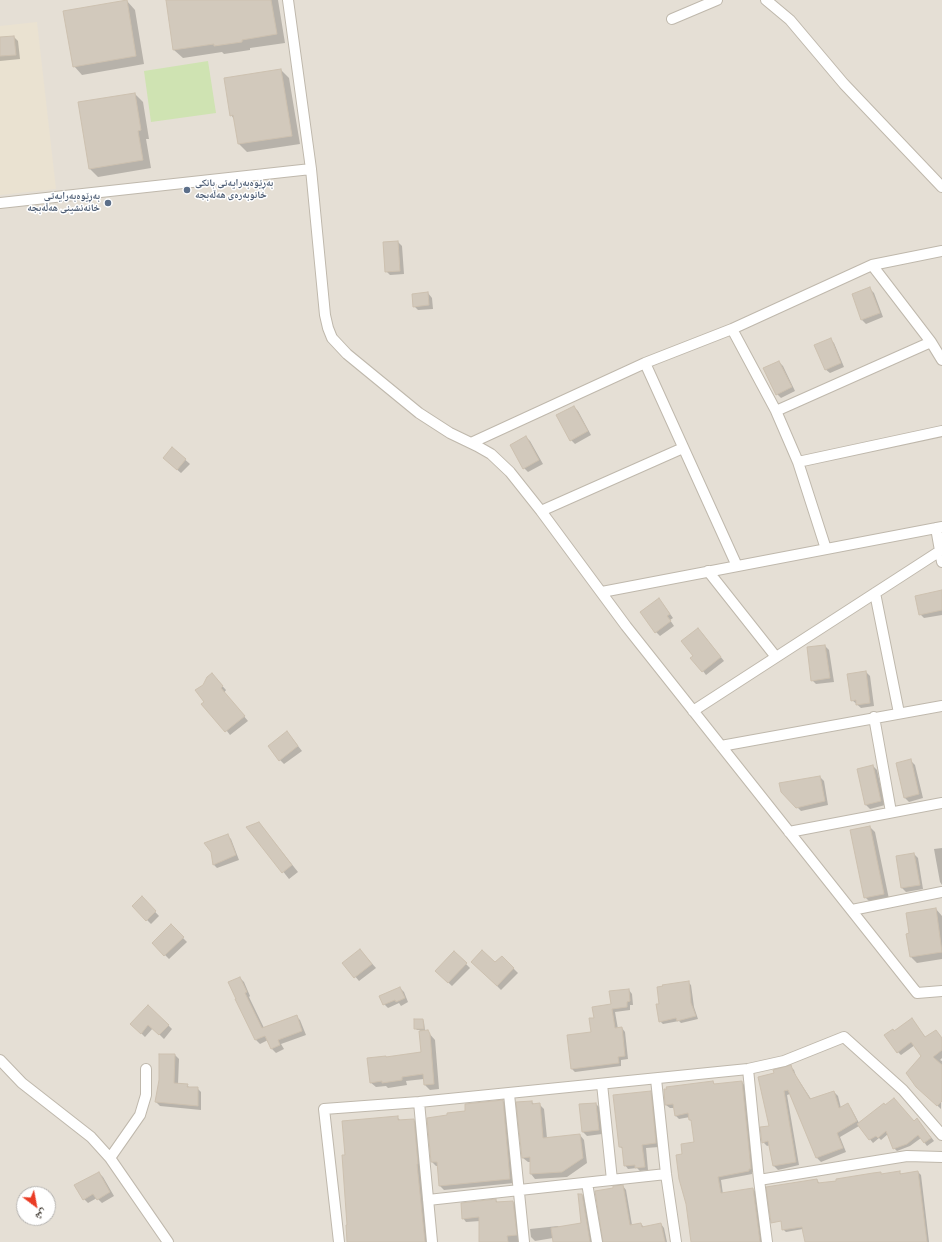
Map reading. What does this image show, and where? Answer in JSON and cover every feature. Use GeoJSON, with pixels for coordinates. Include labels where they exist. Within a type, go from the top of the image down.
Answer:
{"type":"FeatureCollection","features":[{"type":"Feature","properties":{"kind":"street"},"geometry":{"type":"LineString","coordinates":[[288,0],[310,169],[326,321],[332,338],[347,354],[419,413],[444,430],[492,454],[510,472],[541,511],[626,626],[918,993],[942,991]]}},
{"type":"Feature","properties":{"kind":"street"},"geometry":{"type":"LineString","coordinates":[[672,19],[717,0]]}},
{"type":"Feature","properties":{"kind":"street"},"geometry":{"type":"LineString","coordinates":[[766,0],[790,20],[844,84],[942,187]]}},
{"type":"Feature","properties":{"kind":"street"},"geometry":{"type":"LineString","coordinates":[[0,203],[310,169]]}},
{"type":"Feature","properties":{"kind":"street"},"geometry":{"type":"LineString","coordinates":[[471,443],[645,363],[732,329],[872,265],[942,252]]}},
{"type":"Feature","properties":{"kind":"street"},"geometry":{"type":"LineString","coordinates":[[872,265],[931,342],[942,360]]}},
{"type":"Feature","properties":{"kind":"street"},"geometry":{"type":"LineString","coordinates":[[732,329],[776,411],[798,462],[826,549]]}},
{"type":"Feature","properties":{"kind":"street"},"geometry":{"type":"LineString","coordinates":[[776,411],[931,342]]}},
{"type":"Feature","properties":{"kind":"street"},"geometry":{"type":"LineString","coordinates":[[645,363],[737,566]]}},
{"type":"Feature","properties":{"kind":"street"},"geometry":{"type":"LineString","coordinates":[[798,462],[942,431]]}},
{"type":"Feature","properties":{"kind":"street"},"geometry":{"type":"LineString","coordinates":[[541,511],[683,448]]}},
{"type":"Feature","properties":{"kind":"street"},"geometry":{"type":"LineString","coordinates":[[602,592],[939,528],[942,562]]}},
{"type":"Feature","properties":{"kind":"street"},"geometry":{"type":"LineString","coordinates":[[693,711],[940,551]]}},
{"type":"Feature","properties":{"kind":"street"},"geometry":{"type":"LineString","coordinates":[[708,571],[776,658]]}},
{"type":"Feature","properties":{"kind":"street"},"geometry":{"type":"LineString","coordinates":[[875,593],[899,713]]}},
{"type":"Feature","properties":{"kind":"street"},"geometry":{"type":"LineString","coordinates":[[721,746],[874,717],[942,706]]}},
{"type":"Feature","properties":{"kind":"street"},"geometry":{"type":"LineString","coordinates":[[874,717],[891,812]]}},
{"type":"Feature","properties":{"kind":"street"},"geometry":{"type":"LineString","coordinates":[[789,832],[942,803]]}},
{"type":"Feature","properties":{"kind":"street"},"geometry":{"type":"LineString","coordinates":[[852,910],[942,892]]}},
{"type":"Feature","properties":{"kind":"street"},"geometry":{"type":"LineString","coordinates":[[339,1242],[324,1109],[509,1094],[748,1069],[784,1061],[844,1037],[903,1090],[942,1135]]}},
{"type":"Feature","properties":{"kind":"street"},"geometry":{"type":"LineString","coordinates":[[0,1060],[22,1083],[91,1137],[110,1158],[168,1242]]}},
{"type":"Feature","properties":{"kind":"street"},"geometry":{"type":"LineString","coordinates":[[110,1158],[140,1115],[146,1095],[146,1069]]}},
{"type":"Feature","properties":{"kind":"street"},"geometry":{"type":"LineString","coordinates":[[748,1069],[767,1242]]}},
{"type":"Feature","properties":{"kind":"street"},"geometry":{"type":"LineString","coordinates":[[656,1079],[666,1174],[676,1242]]}},
{"type":"Feature","properties":{"kind":"street"},"geometry":{"type":"LineString","coordinates":[[602,1084],[612,1180]]}},
{"type":"Feature","properties":{"kind":"street"},"geometry":{"type":"LineString","coordinates":[[509,1094],[524,1242]]}},
{"type":"Feature","properties":{"kind":"street"},"geometry":{"type":"LineString","coordinates":[[419,1102],[432,1242]]}},
{"type":"Feature","properties":{"kind":"street"},"geometry":{"type":"LineString","coordinates":[[759,1180],[907,1156],[942,1157]]}},
{"type":"Feature","properties":{"kind":"street"},"geometry":{"type":"LineString","coordinates":[[428,1200],[666,1174]]}},
{"type":"Feature","properties":{"kind":"street"},"geometry":{"type":"LineString","coordinates":[[587,1183],[598,1242]]}},
{"type":"Feature","properties":{"kind":"shaded area"},"geometry":{"type":"Polygon","coordinates":[[[0,0],[942,0],[942,1242],[0,1242],[0,0]]]}},
{"type":"Feature","properties":{"kind":"shaded area"},"geometry":{"type":"Polygon","coordinates":[[[37,22],[56,189],[0,195],[0,26],[37,22]]]}},
{"type":"Feature","properties":{"kind":"green space"},"geometry":{"type":"Polygon","coordinates":[[[208,61],[216,113],[151,122],[144,71],[208,61]]]}},
{"type":"Feature","properties":{"kind":"building"},"geometry":{"type":"Polygon","coordinates":[[[127,0],[136,56],[73,67],[63,11],[127,0]]]}},
{"type":"Feature","properties":{"kind":"building"},"geometry":{"type":"Polygon","coordinates":[[[166,0],[271,0],[277,34],[242,40],[242,42],[214,46],[214,44],[173,50],[166,0]]]}},
{"type":"Feature","properties":{"kind":"building"},"geometry":{"type":"Polygon","coordinates":[[[14,36],[16,55],[0,56],[0,37],[14,36]]]}},
{"type":"Feature","properties":{"kind":"building"},"geometry":{"type":"Polygon","coordinates":[[[281,69],[292,136],[238,144],[233,115],[230,116],[224,78],[281,69]]]}},
{"type":"Feature","properties":{"kind":"building"},"geometry":{"type":"Polygon","coordinates":[[[135,93],[141,130],[138,131],[143,160],[89,169],[78,102],[135,93]]]}},
{"type":"Feature","properties":{"kind":"building"},"geometry":{"type":"Polygon","coordinates":[[[398,241],[400,271],[385,272],[383,242],[398,241]]]}},
{"type":"Feature","properties":{"kind":"building"},"geometry":{"type":"Polygon","coordinates":[[[870,287],[880,313],[861,320],[852,294],[870,287]]]}},
{"type":"Feature","properties":{"kind":"building"},"geometry":{"type":"Polygon","coordinates":[[[428,292],[429,305],[413,307],[412,294],[428,292]]]}},
{"type":"Feature","properties":{"kind":"building"},"geometry":{"type":"Polygon","coordinates":[[[831,338],[841,363],[825,370],[814,345],[831,338]]]}},
{"type":"Feature","properties":{"kind":"building"},"geometry":{"type":"Polygon","coordinates":[[[779,361],[792,387],[776,395],[763,368],[779,361]]]}},
{"type":"Feature","properties":{"kind":"building"},"geometry":{"type":"Polygon","coordinates":[[[574,406],[588,431],[570,441],[556,415],[574,406]]]}},
{"type":"Feature","properties":{"kind":"building"},"geometry":{"type":"Polygon","coordinates":[[[526,436],[539,460],[523,469],[510,445],[526,436]]]}},
{"type":"Feature","properties":{"kind":"building"},"geometry":{"type":"Polygon","coordinates":[[[172,447],[186,459],[177,470],[163,458],[172,447]]]}},
{"type":"Feature","properties":{"kind":"building"},"geometry":{"type":"Polygon","coordinates":[[[942,590],[942,610],[919,615],[915,596],[942,590]]]}},
{"type":"Feature","properties":{"kind":"building"},"geometry":{"type":"Polygon","coordinates":[[[659,598],[670,614],[667,616],[671,621],[655,633],[640,612],[659,598]]]}},
{"type":"Feature","properties":{"kind":"building"},"geometry":{"type":"Polygon","coordinates":[[[698,628],[721,657],[702,672],[690,658],[693,656],[681,641],[698,628]]]}},
{"type":"Feature","properties":{"kind":"building"},"geometry":{"type":"Polygon","coordinates":[[[825,645],[830,678],[811,681],[807,647],[825,645]]]}},
{"type":"Feature","properties":{"kind":"building"},"geometry":{"type":"Polygon","coordinates":[[[866,671],[870,703],[856,705],[856,700],[851,701],[847,674],[866,671]]]}},
{"type":"Feature","properties":{"kind":"building"},"geometry":{"type":"Polygon","coordinates":[[[212,673],[223,686],[221,688],[245,716],[225,732],[201,704],[204,702],[195,690],[203,685],[207,677],[212,673]]]}},
{"type":"Feature","properties":{"kind":"building"},"geometry":{"type":"Polygon","coordinates":[[[287,731],[298,746],[279,761],[268,746],[287,731]]]}},
{"type":"Feature","properties":{"kind":"building"},"geometry":{"type":"Polygon","coordinates":[[[911,759],[919,794],[904,798],[896,763],[911,759]]]}},
{"type":"Feature","properties":{"kind":"building"},"geometry":{"type":"Polygon","coordinates":[[[873,765],[881,801],[865,805],[857,769],[873,765]]]}},
{"type":"Feature","properties":{"kind":"building"},"geometry":{"type":"Polygon","coordinates":[[[820,776],[825,801],[796,808],[781,792],[779,783],[820,776]]]}},
{"type":"Feature","properties":{"kind":"building"},"geometry":{"type":"Polygon","coordinates":[[[259,822],[292,865],[282,873],[246,827],[259,822]]]}},
{"type":"Feature","properties":{"kind":"building"},"geometry":{"type":"Polygon","coordinates":[[[870,826],[884,894],[864,898],[850,830],[870,826]]]}},
{"type":"Feature","properties":{"kind":"building"},"geometry":{"type":"Polygon","coordinates":[[[228,834],[236,855],[213,865],[211,852],[204,843],[228,834]]]}},
{"type":"Feature","properties":{"kind":"building"},"geometry":{"type":"Polygon","coordinates":[[[914,853],[920,885],[901,888],[896,856],[914,853]]]}},
{"type":"Feature","properties":{"kind":"building"},"geometry":{"type":"Polygon","coordinates":[[[142,896],[156,911],[146,921],[132,906],[142,896]]]}},
{"type":"Feature","properties":{"kind":"building"},"geometry":{"type":"Polygon","coordinates":[[[936,908],[942,952],[910,957],[906,934],[909,933],[906,913],[936,908]]]}},
{"type":"Feature","properties":{"kind":"building"},"geometry":{"type":"Polygon","coordinates":[[[171,924],[184,937],[164,956],[152,943],[171,924]]]}},
{"type":"Feature","properties":{"kind":"building"},"geometry":{"type":"Polygon","coordinates":[[[360,949],[372,964],[354,978],[342,963],[360,949]]]}},
{"type":"Feature","properties":{"kind":"building"},"geometry":{"type":"Polygon","coordinates":[[[482,950],[495,962],[502,956],[514,968],[497,986],[471,962],[482,950]]]}},
{"type":"Feature","properties":{"kind":"building"},"geometry":{"type":"Polygon","coordinates":[[[454,951],[467,963],[448,983],[435,971],[454,951]]]}},
{"type":"Feature","properties":{"kind":"building"},"geometry":{"type":"Polygon","coordinates":[[[240,977],[247,992],[245,993],[262,1028],[297,1015],[302,1031],[278,1040],[280,1045],[271,1049],[265,1036],[255,1040],[228,982],[240,977]]]}},
{"type":"Feature","properties":{"kind":"building"},"geometry":{"type":"Polygon","coordinates":[[[689,981],[691,1003],[696,1016],[677,1021],[676,1018],[659,1022],[656,1004],[659,1004],[657,987],[689,981]]]}},
{"type":"Feature","properties":{"kind":"building"},"geometry":{"type":"Polygon","coordinates":[[[400,987],[405,998],[383,1005],[379,996],[400,987]]]}},
{"type":"Feature","properties":{"kind":"building"},"geometry":{"type":"Polygon","coordinates":[[[629,989],[630,1001],[627,1002],[627,1007],[612,1009],[615,1028],[622,1027],[625,1056],[618,1057],[619,1063],[571,1069],[567,1035],[591,1032],[589,1018],[594,1018],[592,1007],[611,1004],[609,991],[629,989]]]}},
{"type":"Feature","properties":{"kind":"building"},"geometry":{"type":"Polygon","coordinates":[[[148,1005],[169,1025],[159,1035],[148,1025],[141,1034],[130,1024],[148,1005]]]}},
{"type":"Feature","properties":{"kind":"building"},"geometry":{"type":"Polygon","coordinates":[[[912,1018],[925,1037],[936,1030],[942,1038],[942,1050],[933,1057],[942,1065],[942,1101],[937,1106],[916,1087],[906,1073],[921,1056],[911,1042],[897,1053],[884,1035],[893,1029],[894,1031],[912,1018]]]}},
{"type":"Feature","properties":{"kind":"building"},"geometry":{"type":"Polygon","coordinates":[[[414,1019],[423,1019],[424,1029],[414,1029],[414,1019]]]}},
{"type":"Feature","properties":{"kind":"building"},"geometry":{"type":"Polygon","coordinates":[[[428,1030],[430,1034],[434,1084],[424,1085],[423,1074],[402,1077],[402,1080],[370,1083],[367,1058],[421,1052],[419,1031],[428,1030]]]}},
{"type":"Feature","properties":{"kind":"building"},"geometry":{"type":"Polygon","coordinates":[[[159,1054],[175,1054],[174,1083],[188,1084],[187,1087],[198,1087],[198,1106],[155,1102],[159,1080],[159,1054]]]}},
{"type":"Feature","properties":{"kind":"building"},"geometry":{"type":"Polygon","coordinates":[[[791,1065],[810,1099],[834,1091],[839,1108],[848,1103],[857,1121],[837,1133],[843,1148],[816,1158],[788,1090],[784,1091],[796,1162],[773,1166],[768,1141],[762,1143],[760,1127],[769,1126],[758,1077],[774,1073],[773,1070],[791,1065]]]}},
{"type":"Feature","properties":{"kind":"building"},"geometry":{"type":"Polygon","coordinates":[[[713,1081],[714,1084],[742,1081],[751,1169],[749,1169],[749,1171],[718,1177],[721,1193],[753,1188],[760,1242],[691,1242],[686,1204],[679,1179],[676,1155],[682,1154],[681,1144],[694,1142],[691,1120],[689,1120],[688,1113],[675,1116],[673,1104],[665,1105],[664,1089],[667,1089],[666,1087],[713,1081]]]}},
{"type":"Feature","properties":{"kind":"building"},"geometry":{"type":"Polygon","coordinates":[[[651,1091],[656,1143],[642,1145],[645,1167],[635,1168],[635,1165],[624,1166],[622,1147],[619,1147],[613,1095],[651,1091]]]}},
{"type":"Feature","properties":{"kind":"building"},"geometry":{"type":"Polygon","coordinates":[[[894,1098],[914,1121],[917,1118],[931,1138],[924,1143],[918,1135],[907,1144],[893,1149],[886,1131],[878,1138],[876,1136],[869,1140],[857,1124],[884,1103],[885,1105],[894,1098]]]}},
{"type":"Feature","properties":{"kind":"building"},"geometry":{"type":"Polygon","coordinates":[[[503,1100],[510,1179],[439,1186],[437,1162],[431,1162],[427,1118],[447,1115],[447,1113],[465,1111],[465,1104],[503,1100]]]}},
{"type":"Feature","properties":{"kind":"building"},"geometry":{"type":"Polygon","coordinates":[[[532,1101],[532,1104],[540,1103],[543,1138],[580,1134],[583,1158],[562,1172],[530,1174],[530,1157],[522,1158],[516,1102],[532,1101]]]}},
{"type":"Feature","properties":{"kind":"building"},"geometry":{"type":"Polygon","coordinates":[[[596,1103],[599,1130],[582,1132],[579,1104],[596,1103]]]}},
{"type":"Feature","properties":{"kind":"building"},"geometry":{"type":"Polygon","coordinates":[[[398,1116],[398,1120],[414,1119],[425,1242],[347,1242],[342,1155],[345,1155],[342,1121],[398,1116]]]}},
{"type":"Feature","properties":{"kind":"building"},"geometry":{"type":"Polygon","coordinates":[[[900,1171],[900,1174],[918,1171],[927,1242],[805,1242],[802,1227],[782,1230],[781,1221],[771,1223],[766,1187],[817,1179],[818,1183],[836,1181],[836,1179],[873,1173],[881,1172],[881,1174],[900,1171]]]}},
{"type":"Feature","properties":{"kind":"building"},"geometry":{"type":"Polygon","coordinates":[[[99,1172],[110,1192],[97,1200],[93,1194],[83,1200],[74,1185],[99,1172]]]}},
{"type":"Feature","properties":{"kind":"building"},"geometry":{"type":"Polygon","coordinates":[[[623,1185],[630,1225],[641,1223],[642,1227],[661,1223],[665,1242],[603,1242],[595,1191],[623,1185]]]}},
{"type":"Feature","properties":{"kind":"building"},"geometry":{"type":"Polygon","coordinates":[[[578,1194],[582,1194],[590,1242],[553,1242],[551,1228],[581,1223],[578,1194]]]}},
{"type":"Feature","properties":{"kind":"building"},"geometry":{"type":"Polygon","coordinates":[[[496,1199],[496,1202],[513,1201],[517,1235],[507,1236],[508,1242],[479,1242],[479,1217],[462,1219],[461,1203],[496,1199]]]}},
{"type":"Feature","properties":{"kind":"place","name":"بەڕێوەبەرایەتی بانکی خانوبەرەی هەڵەبجە"},"geometry":{"type":"Point","coordinates":[187,190]}},
{"type":"Feature","properties":{"kind":"place","name":"بەڕێوەبەرایەتی خانەنشینی هەڵەبجە"},"geometry":{"type":"Point","coordinates":[108,203]}}]}
